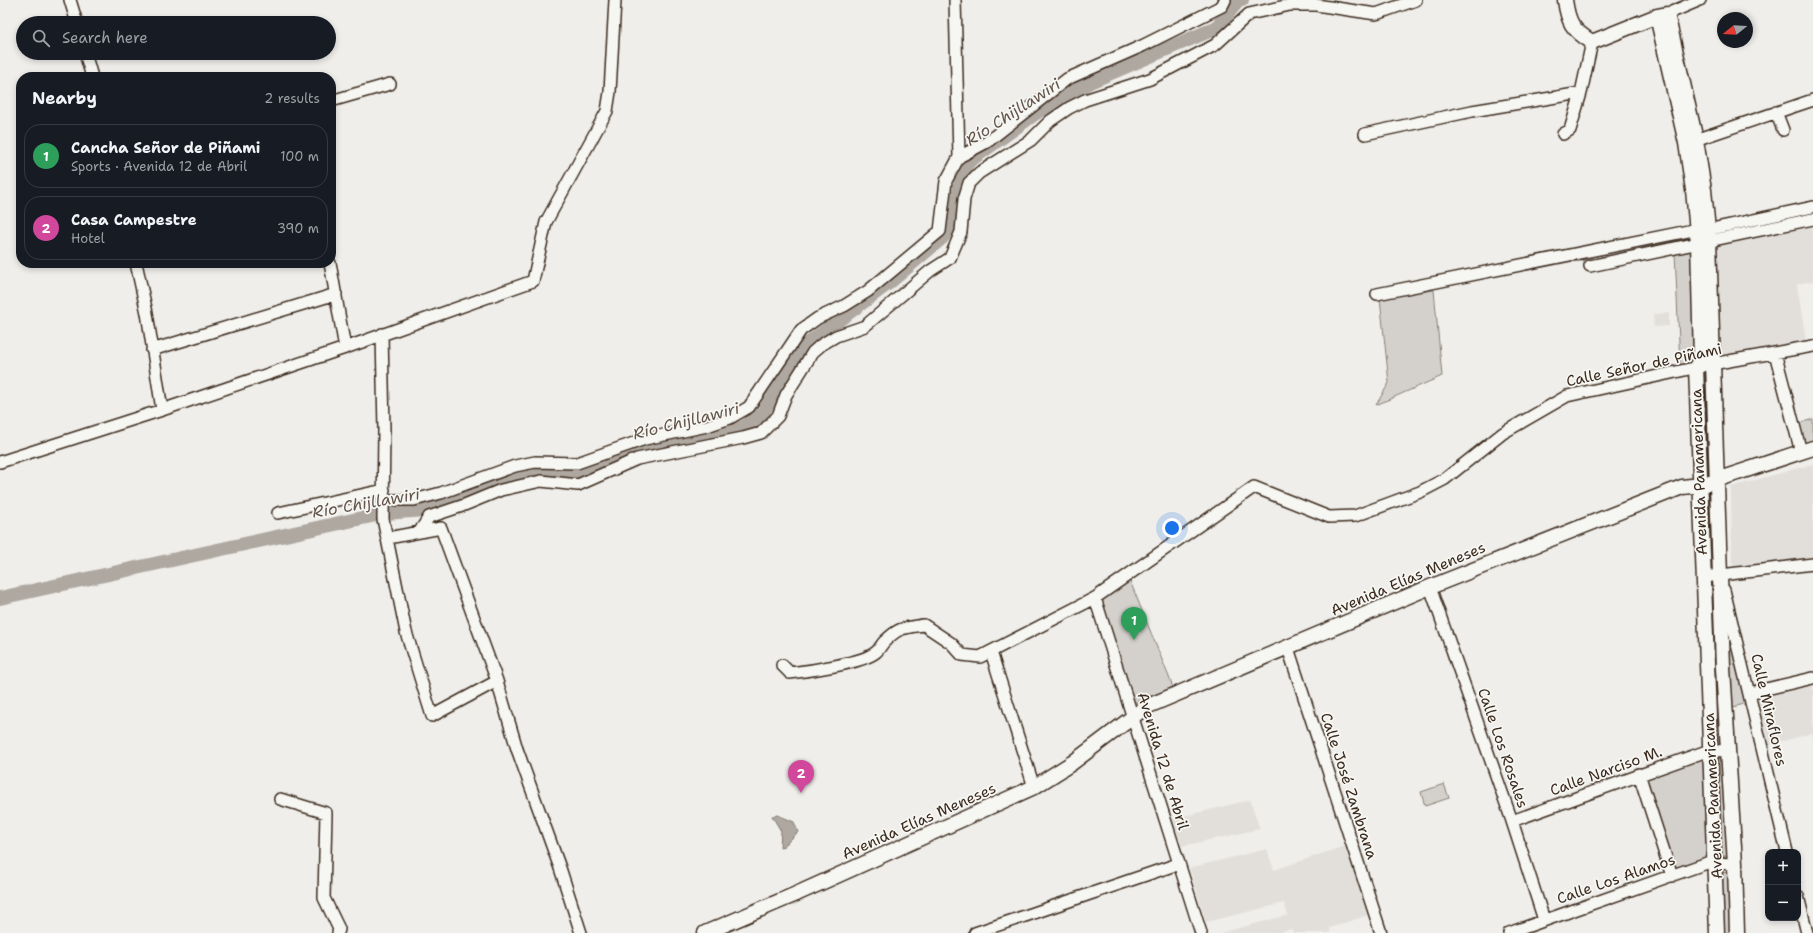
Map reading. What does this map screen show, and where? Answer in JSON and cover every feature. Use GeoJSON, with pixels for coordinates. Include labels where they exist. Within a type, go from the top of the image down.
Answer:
{"type":"FeatureCollection","features":[{"type":"Feature","properties":{"kind":"main road"},"geometry":{"type":"LineString","coordinates":[[1564,0],[1571,25],[1580,34],[1592,42],[1662,15]]}},
{"type":"Feature","properties":{"kind":"main road","name":"Avenida Panamericana"},"geometry":{"type":"LineString","coordinates":[[1662,15],[1691,142],[1704,190],[1702,358],[1696,367],[1717,933]]}},
{"type":"Feature","properties":{"kind":"main road","name":"Avenida Panamericana"},"geometry":{"type":"LineString","coordinates":[[1703,235],[1712,364],[1723,668],[1735,864],[1737,933]]}},
{"type":"Feature","properties":{"kind":"main road","name":"Avenida Elías Meneses"},"geometry":{"type":"LineString","coordinates":[[705,933],[794,895],[1034,787],[1072,763],[1134,717],[1147,716],[1289,652],[1432,592],[1686,495],[1701,485],[1807,450]]}},
{"type":"Feature","properties":{"kind":"street"},"geometry":{"type":"LineString","coordinates":[[70,0],[75,16]]}},
{"type":"Feature","properties":{"kind":"street"},"geometry":{"type":"LineString","coordinates":[[0,462],[162,410],[345,348],[533,281],[546,222],[608,111],[615,0]]}},
{"type":"Feature","properties":{"kind":"street"},"geometry":{"type":"LineString","coordinates":[[955,0],[959,158]]}},
{"type":"Feature","properties":{"kind":"street"},"geometry":{"type":"LineString","coordinates":[[278,513],[383,499],[414,500],[441,493],[515,466],[535,462],[578,462],[645,439],[708,426],[730,418],[749,407],[801,330],[818,318],[844,306],[868,291],[940,231],[946,181],[959,158],[993,138],[1067,79],[1142,46],[1222,6],[1225,0]]}},
{"type":"Feature","properties":{"kind":"street"},"geometry":{"type":"LineString","coordinates":[[420,531],[429,517],[462,506],[501,490],[541,481],[578,485],[637,460],[761,433],[778,416],[786,395],[814,352],[821,345],[836,336],[865,326],[930,271],[950,258],[961,232],[964,199],[969,183],[980,173],[1031,140],[1050,121],[1069,108],[1085,100],[1150,78],[1215,45],[1249,14],[1290,5],[1316,5],[1376,14],[1416,0]]}},
{"type":"Feature","properties":{"kind":"street"},"geometry":{"type":"LineString","coordinates":[[1662,15],[1700,0]]}},
{"type":"Feature","properties":{"kind":"street"},"geometry":{"type":"LineString","coordinates":[[1563,134],[1570,130],[1581,93],[1592,42]]}},
{"type":"Feature","properties":{"kind":"street"},"geometry":{"type":"LineString","coordinates":[[87,60],[91,72]]}},
{"type":"Feature","properties":{"kind":"street"},"geometry":{"type":"LineString","coordinates":[[336,100],[390,84]]}},
{"type":"Feature","properties":{"kind":"street"},"geometry":{"type":"LineString","coordinates":[[1364,134],[1472,111],[1581,93]]}},
{"type":"Feature","properties":{"kind":"street"},"geometry":{"type":"LineString","coordinates":[[1691,142],[1813,100]]}},
{"type":"Feature","properties":{"kind":"street"},"geometry":{"type":"LineString","coordinates":[[1776,112],[1784,130]]}},
{"type":"Feature","properties":{"kind":"street"},"geometry":{"type":"LineString","coordinates":[[1590,266],[1813,207]]}},
{"type":"Feature","properties":{"kind":"street"},"geometry":{"type":"LineString","coordinates":[[1377,294],[1703,235],[1813,219]]}},
{"type":"Feature","properties":{"kind":"street"},"geometry":{"type":"LineString","coordinates":[[137,268],[147,313],[162,410]]}},
{"type":"Feature","properties":{"kind":"street"},"geometry":{"type":"LineString","coordinates":[[331,268],[345,348]]}},
{"type":"Feature","properties":{"kind":"street"},"geometry":{"type":"LineString","coordinates":[[152,350],[336,294]]}},
{"type":"Feature","properties":{"kind":"street"},"geometry":{"type":"LineString","coordinates":[[382,334],[383,518],[406,632],[432,716],[497,681]]}},
{"type":"Feature","properties":{"kind":"street","name":"Calle Señor de Piñami"},"geometry":{"type":"LineString","coordinates":[[782,665],[790,673],[816,670],[855,661],[876,653],[882,644],[898,629],[924,625],[951,643],[962,655],[980,658],[1095,598],[1254,487],[1330,517],[1355,516],[1420,492],[1445,479],[1503,433],[1567,396],[1696,367],[1813,346]]}},
{"type":"Feature","properties":{"kind":"street"},"geometry":{"type":"LineString","coordinates":[[1775,353],[1807,450]]}},
{"type":"Feature","properties":{"kind":"street"},"geometry":{"type":"LineString","coordinates":[[388,538],[441,528],[497,681],[517,749],[560,868],[581,933]]}},
{"type":"Feature","properties":{"kind":"street"},"geometry":{"type":"LineString","coordinates":[[1704,577],[1813,564]]}},
{"type":"Feature","properties":{"kind":"street","name":"Calle Miraflores"},"geometry":{"type":"LineString","coordinates":[[1720,575],[1786,849]]}},
{"type":"Feature","properties":{"kind":"street","name":"Calle Los Rosales"},"geometry":{"type":"LineString","coordinates":[[1432,592],[1512,821],[1544,920]]}},
{"type":"Feature","properties":{"kind":"street","name":"Avenida 12 de Abril"},"geometry":{"type":"LineString","coordinates":[[1095,598],[1134,717],[1178,864],[1201,933]]}},
{"type":"Feature","properties":{"kind":"street"},"geometry":{"type":"LineString","coordinates":[[991,652],[1034,787]]}},
{"type":"Feature","properties":{"kind":"street","name":"Calle José Zambrana"},"geometry":{"type":"LineString","coordinates":[[1289,652],[1381,933]]}},
{"type":"Feature","properties":{"kind":"street"},"geometry":{"type":"LineString","coordinates":[[1749,693],[1813,678]]}},
{"type":"Feature","properties":{"kind":"street","name":"Calle Narciso M."},"geometry":{"type":"LineString","coordinates":[[1512,821],[1639,774],[1711,751],[1728,750]]}},
{"type":"Feature","properties":{"kind":"street"},"geometry":{"type":"LineString","coordinates":[[1639,774],[1672,876]]}},
{"type":"Feature","properties":{"kind":"street"},"geometry":{"type":"LineString","coordinates":[[280,800],[326,813],[324,898],[339,929],[338,933]]}},
{"type":"Feature","properties":{"kind":"street","name":"Calle Los Alamos"},"geometry":{"type":"LineString","coordinates":[[1509,933],[1707,863],[1735,864]]}},
{"type":"Feature","properties":{"kind":"street"},"geometry":{"type":"LineString","coordinates":[[975,933],[1178,864]]}},
{"type":"Feature","properties":{"kind":"street"},"geometry":{"type":"LineString","coordinates":[[1801,908],[1807,933]]}},
{"type":"Feature","properties":{"kind":"shaded area"},"geometry":{"type":"Polygon","coordinates":[[[1813,223],[1813,281],[1797,284],[1806,341],[1717,357],[1713,244],[1813,223]]]}},
{"type":"Feature","properties":{"kind":"shaded area"},"geometry":{"type":"Polygon","coordinates":[[[1693,248],[1694,362],[1680,365],[1675,252],[1693,248]]]}},
{"type":"Feature","properties":{"kind":"shaded area"},"geometry":{"type":"Polygon","coordinates":[[[1434,290],[1442,376],[1376,405],[1389,383],[1380,298],[1434,290]]]}},
{"type":"Feature","properties":{"kind":"shaded area"},"geometry":{"type":"Polygon","coordinates":[[[1669,313],[1669,326],[1654,327],[1653,314],[1669,313]]]}},
{"type":"Feature","properties":{"kind":"shaded area"},"geometry":{"type":"Polygon","coordinates":[[[1813,419],[1813,442],[1806,444],[1802,441],[1797,424],[1813,419]]]}},
{"type":"Feature","properties":{"kind":"shaded area"},"geometry":{"type":"Polygon","coordinates":[[[1813,464],[1813,557],[1734,567],[1732,562],[1731,487],[1813,464]]]}},
{"type":"Feature","properties":{"kind":"shaded area"},"geometry":{"type":"Polygon","coordinates":[[[1711,507],[1714,560],[1712,562],[1709,561],[1705,509],[1711,507]]]}},
{"type":"Feature","properties":{"kind":"shaded area"},"geometry":{"type":"Polygon","coordinates":[[[1130,581],[1173,687],[1134,703],[1101,601],[1130,581]]]}},
{"type":"Feature","properties":{"kind":"shaded area"},"geometry":{"type":"Polygon","coordinates":[[[1709,605],[1716,606],[1723,741],[1716,742],[1709,605]]]}},
{"type":"Feature","properties":{"kind":"shaded area"},"geometry":{"type":"Polygon","coordinates":[[[1731,630],[1748,703],[1729,708],[1725,631],[1731,630]]]}},
{"type":"Feature","properties":{"kind":"shaded area"},"geometry":{"type":"Polygon","coordinates":[[[1813,686],[1813,741],[1812,733],[1766,746],[1754,697],[1813,686]]]}},
{"type":"Feature","properties":{"kind":"shaded area"},"geometry":{"type":"Polygon","coordinates":[[[1705,757],[1709,857],[1674,870],[1644,779],[1705,757]]]}},
{"type":"Feature","properties":{"kind":"shaded area"},"geometry":{"type":"Polygon","coordinates":[[[1726,758],[1729,856],[1719,856],[1716,759],[1726,758]]]}},
{"type":"Feature","properties":{"kind":"shaded area"},"geometry":{"type":"Polygon","coordinates":[[[1444,784],[1449,798],[1425,806],[1421,792],[1444,784]]]}},
{"type":"Feature","properties":{"kind":"shaded area"},"geometry":{"type":"Polygon","coordinates":[[[1250,800],[1260,829],[1182,846],[1172,819],[1250,800]]]}},
{"type":"Feature","properties":{"kind":"shaded area"},"geometry":{"type":"Polygon","coordinates":[[[778,815],[794,822],[798,832],[784,846],[780,847],[781,831],[772,816],[778,815]]]}},
{"type":"Feature","properties":{"kind":"shaded area"},"geometry":{"type":"Polygon","coordinates":[[[1345,846],[1368,915],[1330,928],[1330,932],[1327,933],[1293,933],[1292,929],[1277,933],[1220,933],[1288,915],[1284,903],[1206,922],[1189,868],[1267,849],[1274,870],[1345,846]]]}},
{"type":"Feature","properties":{"kind":"shaded area"},"geometry":{"type":"Polygon","coordinates":[[[1729,872],[1732,933],[1721,933],[1719,873],[1729,872]]]}},
{"type":"Feature","properties":{"kind":"waterway","name":"Río Chijllawiri"},"geometry":{"type":"LineString","coordinates":[[0,598],[385,513],[426,510],[463,498],[490,484],[524,473],[575,476],[650,444],[698,439],[744,427],[763,413],[779,384],[807,344],[889,283],[942,238],[953,223],[961,180],[968,162],[1036,113],[1092,81],[1216,28],[1238,1],[1242,0]]}},
{"type":"Feature","properties":{"kind":"waterway"},"geometry":{"type":"LineString","coordinates":[[1572,261],[1596,259],[1691,237]]}},
{"type":"Feature","properties":{"kind":"place","name":"Cancha Señor de Piñami"},"geometry":{"type":"Point","coordinates":[1134,640]}},
{"type":"Feature","properties":{"kind":"place","name":"Casa Campestre"},"geometry":{"type":"Point","coordinates":[801,793]}}]}
